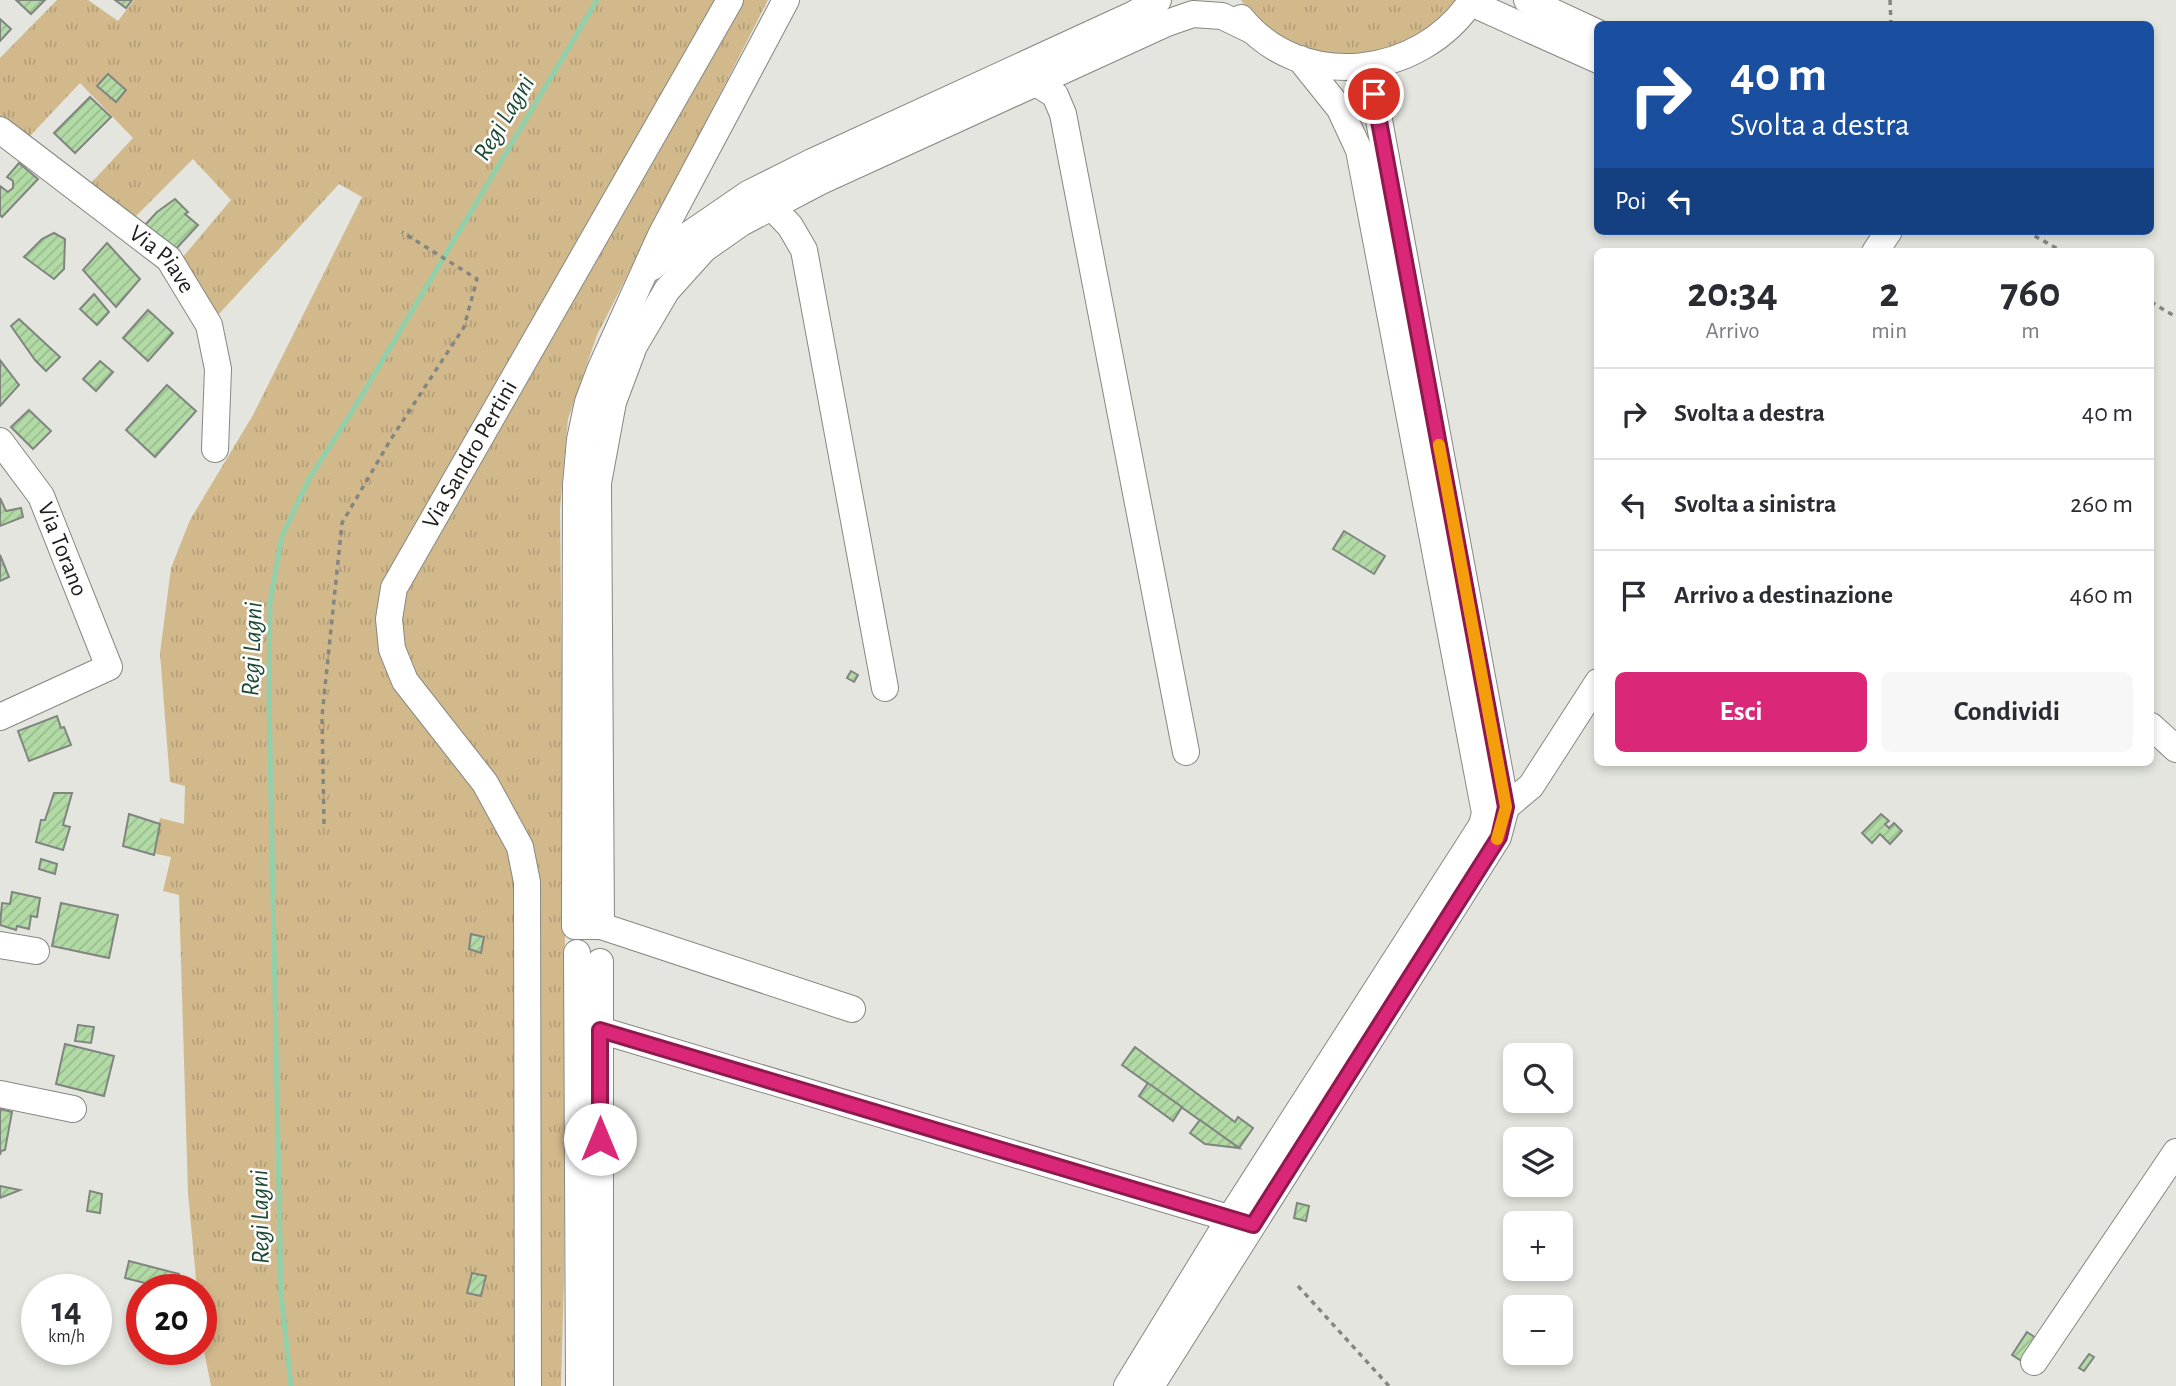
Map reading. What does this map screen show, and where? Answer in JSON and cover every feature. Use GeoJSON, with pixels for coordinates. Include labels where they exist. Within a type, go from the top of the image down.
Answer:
{"type":"FeatureCollection","features":[{"type":"Feature","properties":{"kind":"street","name":"Via Sandro Pertini"},"geometry":{"type":"LineString","coordinates":[[528,1386],[527,882],[520,847],[485,783],[405,681],[392,649],[388,619],[394,589],[730,0]]}},
{"type":"Feature","properties":{"kind":"street"},"geometry":{"type":"LineString","coordinates":[[588,926],[576,499],[580,440],[588,402],[662,235],[786,0]]}},
{"type":"Feature","properties":{"kind":"street"},"geometry":{"type":"LineString","coordinates":[[643,276],[684,238],[748,194],[811,162],[1134,14],[1158,0]]}},
{"type":"Feature","properties":{"kind":"street"},"geometry":{"type":"LineString","coordinates":[[1227,0],[1251,30]]}},
{"type":"Feature","properties":{"kind":"street"},"geometry":{"type":"LineString","coordinates":[[1527,0],[1594,31]]}},
{"type":"Feature","properties":{"kind":"street"},"geometry":{"type":"LineString","coordinates":[[588,926],[598,484],[612,402],[635,346],[667,290],[704,249],[741,223],[819,183],[1167,23],[1193,14],[1222,16],[1300,59],[1334,67],[1369,66],[1399,59],[1427,45],[1451,26],[1472,1],[1594,58]]}},
{"type":"Feature","properties":{"kind":"street"},"geometry":{"type":"LineString","coordinates":[[1151,1386],[1242,1222],[1482,825],[1485,813],[1359,150],[1340,109],[1300,59]]}},
{"type":"Feature","properties":{"kind":"street"},"geometry":{"type":"LineString","coordinates":[[1127,1386],[1242,1222],[1499,837],[1506,807],[1369,66]]}},
{"type":"Feature","properties":{"kind":"street"},"geometry":{"type":"LineString","coordinates":[[1036,83],[1055,95],[1063,114],[1186,752]]}},
{"type":"Feature","properties":{"kind":"street","name":"Via Piave"},"geometry":{"type":"LineString","coordinates":[[0,130],[169,259],[209,325],[218,369],[215,449]]}},
{"type":"Feature","properties":{"kind":"street"},"geometry":{"type":"LineString","coordinates":[[772,207],[790,226],[804,250],[885,688]]}},
{"type":"Feature","properties":{"kind":"street","name":"Via Torano"},"geometry":{"type":"LineString","coordinates":[[0,441],[41,496],[109,667],[0,717]]}},
{"type":"Feature","properties":{"kind":"street"},"geometry":{"type":"LineString","coordinates":[[1506,807],[1531,786],[1594,688]]}},
{"type":"Feature","properties":{"kind":"street"},"geometry":{"type":"LineString","coordinates":[[2154,729],[2176,749]]}},
{"type":"Feature","properties":{"kind":"street"},"geometry":{"type":"LineString","coordinates":[[588,926],[852,1009]]}},
{"type":"Feature","properties":{"kind":"street"},"geometry":{"type":"LineString","coordinates":[[0,945],[36,951]]}},
{"type":"Feature","properties":{"kind":"street"},"geometry":{"type":"LineString","coordinates":[[579,1386],[588,957],[600,1030],[600,1386]]}},
{"type":"Feature","properties":{"kind":"street"},"geometry":{"type":"LineString","coordinates":[[600,1030],[1242,1222]]}},
{"type":"Feature","properties":{"kind":"street"},"geometry":{"type":"LineString","coordinates":[[0,1094],[73,1110]]}},
{"type":"Feature","properties":{"kind":"street"},"geometry":{"type":"LineString","coordinates":[[2034,1362],[2176,1152]]}},
{"type":"Feature","properties":{"kind":"path"},"geometry":{"type":"LineString","coordinates":[[1890,0],[1891,21]]}},
{"type":"Feature","properties":{"kind":"path"},"geometry":{"type":"LineString","coordinates":[[324,824],[322,716],[342,523],[391,439],[464,327],[477,279],[402,232]]}},
{"type":"Feature","properties":{"kind":"path"},"geometry":{"type":"LineString","coordinates":[[2033,235],[2056,248]]}},
{"type":"Feature","properties":{"kind":"path"},"geometry":{"type":"LineString","coordinates":[[2154,304],[2176,317]]}},
{"type":"Feature","properties":{"kind":"path"},"geometry":{"type":"LineString","coordinates":[[1298,1286],[1388,1386]]}},
{"type":"Feature","properties":{"kind":"green space"},"geometry":{"type":"Polygon","coordinates":[[[57,0],[88,0],[118,21],[134,0],[768,0],[597,335],[568,419],[560,509],[565,919],[561,1386],[211,1386],[207,1365],[217,1365],[217,1274],[196,1274],[188,1193],[179,895],[163,891],[171,857],[152,853],[160,818],[184,824],[185,786],[170,782],[160,653],[171,568],[190,520],[253,415],[362,197],[339,184],[218,315],[182,258],[231,200],[193,159],[134,218],[91,183],[133,138],[80,83],[28,138],[0,117],[0,58],[57,0]]]}},
{"type":"Feature","properties":{"kind":"green space"},"geometry":{"type":"Polygon","coordinates":[[[1241,0],[1457,0],[1437,22],[1414,39],[1392,48],[1344,54],[1320,52],[1275,34],[1256,19],[1241,0]]]}},
{"type":"Feature","properties":{"kind":"building"},"geometry":{"type":"Polygon","coordinates":[[[16,0],[45,0],[31,14],[16,0]]]}},
{"type":"Feature","properties":{"kind":"building"},"geometry":{"type":"Polygon","coordinates":[[[115,0],[132,0],[126,8],[115,0]]]}},
{"type":"Feature","properties":{"kind":"building"},"geometry":{"type":"Polygon","coordinates":[[[0,19],[11,29],[0,41],[0,19]]]}},
{"type":"Feature","properties":{"kind":"building"},"geometry":{"type":"Polygon","coordinates":[[[108,74],[126,90],[116,102],[97,86],[108,74]]]}},
{"type":"Feature","properties":{"kind":"building"},"geometry":{"type":"Polygon","coordinates":[[[90,97],[111,117],[75,153],[54,133],[90,97]]]}},
{"type":"Feature","properties":{"kind":"building"},"geometry":{"type":"Polygon","coordinates":[[[19,163],[38,179],[2,217],[0,186],[8,192],[13,188],[13,181],[7,177],[19,163]]]}},
{"type":"Feature","properties":{"kind":"building"},"geometry":{"type":"Polygon","coordinates":[[[175,199],[188,212],[185,214],[198,225],[174,251],[145,225],[175,199]]]}},
{"type":"Feature","properties":{"kind":"building"},"geometry":{"type":"Polygon","coordinates":[[[54,233],[65,239],[64,269],[54,279],[24,257],[42,239],[54,233]]]}},
{"type":"Feature","properties":{"kind":"building"},"geometry":{"type":"Polygon","coordinates":[[[107,243],[140,279],[116,307],[83,270],[107,243]]]}},
{"type":"Feature","properties":{"kind":"building"},"geometry":{"type":"Polygon","coordinates":[[[94,294],[109,312],[97,325],[80,309],[94,294]]]}},
{"type":"Feature","properties":{"kind":"building"},"geometry":{"type":"Polygon","coordinates":[[[148,310],[173,333],[148,361],[123,338],[148,310]]]}},
{"type":"Feature","properties":{"kind":"building"},"geometry":{"type":"Polygon","coordinates":[[[19,319],[60,357],[46,371],[11,326],[19,319]]]}},
{"type":"Feature","properties":{"kind":"building"},"geometry":{"type":"Polygon","coordinates":[[[0,360],[19,385],[0,406],[0,360]]]}},
{"type":"Feature","properties":{"kind":"building"},"geometry":{"type":"Polygon","coordinates":[[[100,361],[113,372],[96,391],[83,379],[100,361]]]}},
{"type":"Feature","properties":{"kind":"building"},"geometry":{"type":"Polygon","coordinates":[[[167,385],[196,411],[155,457],[126,430],[167,385]]]}},
{"type":"Feature","properties":{"kind":"building"},"geometry":{"type":"Polygon","coordinates":[[[29,410],[51,431],[33,449],[11,427],[29,410]]]}},
{"type":"Feature","properties":{"kind":"building"},"geometry":{"type":"Polygon","coordinates":[[[0,498],[6,511],[21,508],[23,517],[0,526],[0,498]]]}},
{"type":"Feature","properties":{"kind":"building"},"geometry":{"type":"Polygon","coordinates":[[[1344,531],[1385,556],[1374,574],[1333,549],[1344,531]]]}},
{"type":"Feature","properties":{"kind":"building"},"geometry":{"type":"Polygon","coordinates":[[[0,555],[9,577],[0,581],[0,555]]]}},
{"type":"Feature","properties":{"kind":"building"},"geometry":{"type":"Polygon","coordinates":[[[851,671],[858,675],[854,682],[847,678],[851,671]]]}},
{"type":"Feature","properties":{"kind":"building"},"geometry":{"type":"Polygon","coordinates":[[[57,716],[71,745],[29,761],[18,731],[57,716]]]}},
{"type":"Feature","properties":{"kind":"building"},"geometry":{"type":"Polygon","coordinates":[[[54,793],[72,793],[63,825],[70,827],[63,850],[36,842],[41,820],[45,820],[54,793]]]}},
{"type":"Feature","properties":{"kind":"building"},"geometry":{"type":"Polygon","coordinates":[[[129,814],[160,824],[154,855],[123,846],[129,814]]]}},
{"type":"Feature","properties":{"kind":"building"},"geometry":{"type":"Polygon","coordinates":[[[1881,814],[1889,821],[1885,824],[1889,828],[1894,823],[1902,831],[1890,844],[1880,834],[1872,843],[1862,833],[1881,814]]]}},
{"type":"Feature","properties":{"kind":"building"},"geometry":{"type":"Polygon","coordinates":[[[41,859],[57,864],[55,874],[39,869],[41,859]]]}},
{"type":"Feature","properties":{"kind":"building"},"geometry":{"type":"Polygon","coordinates":[[[12,892],[40,898],[37,917],[31,916],[29,929],[17,926],[16,930],[0,925],[2,903],[10,904],[12,892]]]}},
{"type":"Feature","properties":{"kind":"building"},"geometry":{"type":"Polygon","coordinates":[[[61,903],[118,915],[109,958],[52,946],[61,903]]]}},
{"type":"Feature","properties":{"kind":"building"},"geometry":{"type":"Polygon","coordinates":[[[471,934],[484,937],[481,953],[469,949],[471,934]]]}},
{"type":"Feature","properties":{"kind":"building"},"geometry":{"type":"Polygon","coordinates":[[[78,1025],[94,1027],[91,1043],[75,1041],[78,1025]]]}},
{"type":"Feature","properties":{"kind":"building"},"geometry":{"type":"Polygon","coordinates":[[[65,1044],[114,1056],[104,1096],[56,1084],[65,1044]]]}},
{"type":"Feature","properties":{"kind":"building"},"geometry":{"type":"Polygon","coordinates":[[[1135,1047],[1235,1122],[1238,1117],[1253,1128],[1239,1148],[1122,1065],[1135,1047]]]}},
{"type":"Feature","properties":{"kind":"building"},"geometry":{"type":"Polygon","coordinates":[[[1148,1083],[1182,1107],[1173,1121],[1139,1096],[1148,1083]]]}},
{"type":"Feature","properties":{"kind":"building"},"geometry":{"type":"Polygon","coordinates":[[[0,1109],[12,1112],[5,1150],[1,1151],[0,1155],[0,1109]]]}},
{"type":"Feature","properties":{"kind":"building"},"geometry":{"type":"Polygon","coordinates":[[[1200,1120],[1239,1148],[1205,1144],[1190,1133],[1200,1120]]]}},
{"type":"Feature","properties":{"kind":"building"},"geometry":{"type":"Polygon","coordinates":[[[0,1186],[20,1190],[0,1198],[0,1186]]]}},
{"type":"Feature","properties":{"kind":"building"},"geometry":{"type":"Polygon","coordinates":[[[90,1191],[102,1194],[100,1213],[87,1211],[90,1191]]]}},
{"type":"Feature","properties":{"kind":"building"},"geometry":{"type":"Polygon","coordinates":[[[1297,1203],[1309,1206],[1306,1221],[1294,1218],[1297,1203]]]}},
{"type":"Feature","properties":{"kind":"building"},"geometry":{"type":"Polygon","coordinates":[[[129,1261],[179,1274],[126,1274],[125,1278],[129,1261]]]}},
{"type":"Feature","properties":{"kind":"building"},"geometry":{"type":"Polygon","coordinates":[[[472,1273],[486,1276],[481,1296],[467,1293],[472,1273]]]}},
{"type":"Feature","properties":{"kind":"building"},"geometry":{"type":"Polygon","coordinates":[[[2027,1332],[2042,1342],[2028,1365],[2012,1355],[2027,1332]]]}},
{"type":"Feature","properties":{"kind":"building"},"geometry":{"type":"Polygon","coordinates":[[[2089,1354],[2094,1357],[2084,1371],[2079,1368],[2089,1354]]]}},
{"type":"Feature","properties":{"kind":"waterway","name":"Regi Lagni"},"geometry":{"type":"LineString","coordinates":[[291,1386],[281,1293],[269,694],[270,602],[282,536],[309,479],[353,410],[597,0]]}},
{"type":"Feature","properties":{"kind":"slow traffic"},"geometry":{"type":"LineString","coordinates":[[1439,445],[1506,807],[1497,839]]}},
{"type":"Feature","properties":{"kind":"route"},"geometry":{"type":"LineString","coordinates":[[600,1139],[600,1030],[1253,1225],[1499,837],[1506,807],[1374,94]]}}]}
